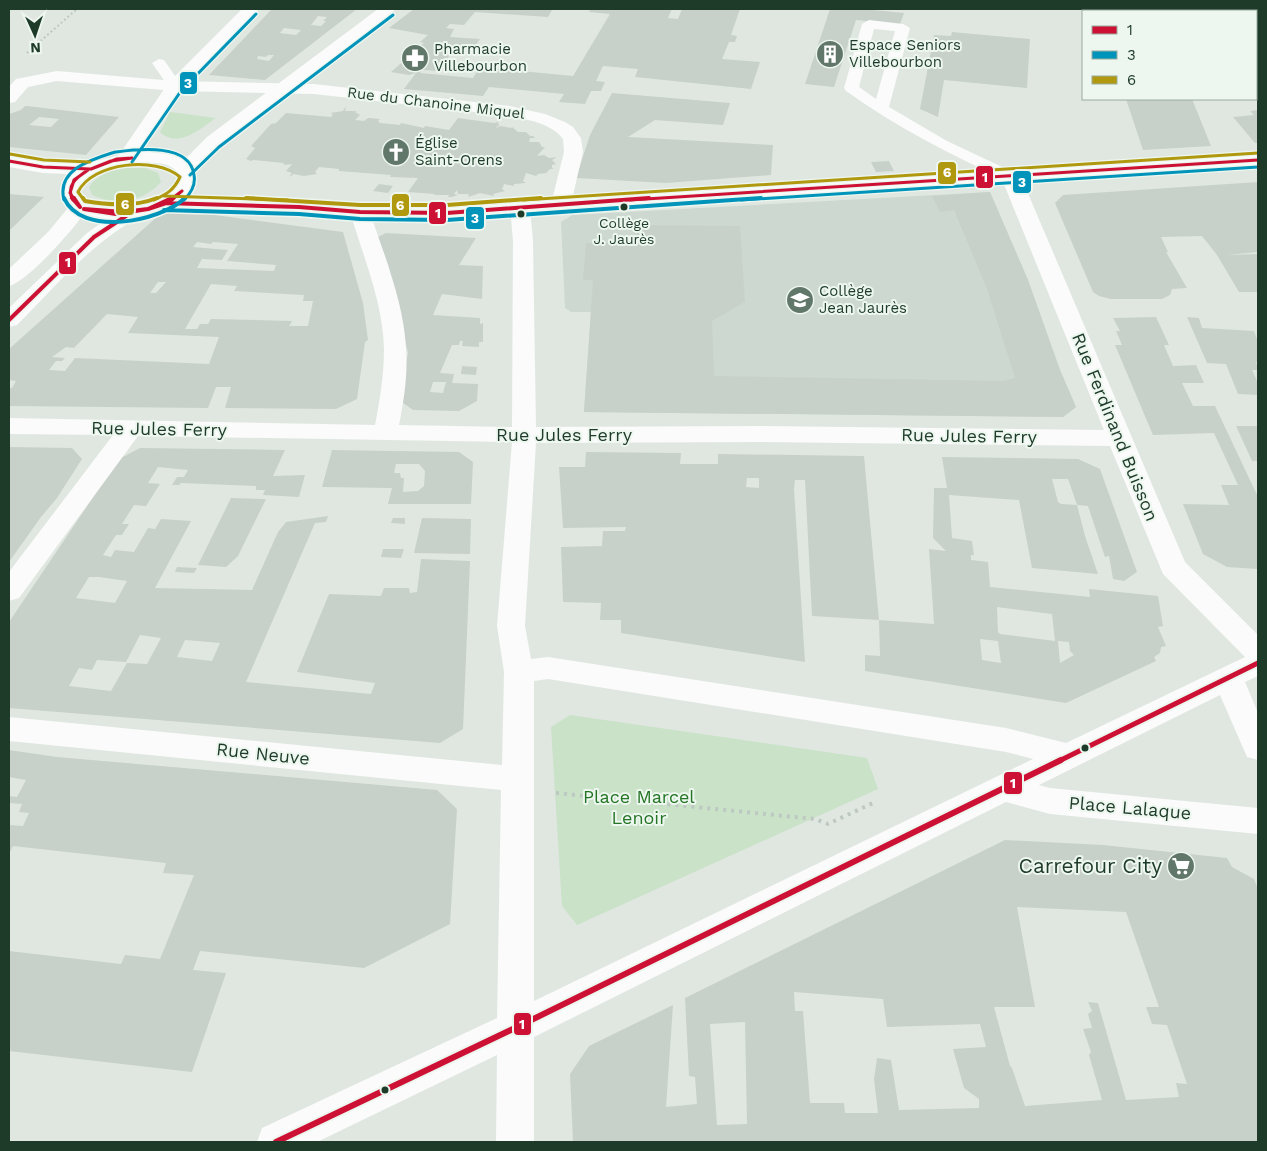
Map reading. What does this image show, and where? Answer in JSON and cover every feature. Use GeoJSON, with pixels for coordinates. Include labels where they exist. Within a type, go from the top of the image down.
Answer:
{"type":"FeatureCollection","features":[{"type":"Feature","properties":{"kind":"street"},"geometry":{"type":"LineString","coordinates":[[126,158],[175,86],[251,9]]}},
{"type":"Feature","properties":{"kind":"street"},"geometry":{"type":"LineString","coordinates":[[9,179],[54,188],[97,212],[116,214],[132,212],[164,203],[183,191],[186,176],[214,141],[285,90],[388,9]]}},
{"type":"Feature","properties":{"kind":"street","name":"Rue du Chanoine Miquel"},"geometry":{"type":"LineString","coordinates":[[22,83],[57,76],[175,86],[285,90],[314,89],[510,111],[539,116],[567,130],[574,146],[561,204]]}},
{"type":"Feature","properties":{"kind":"street"},"geometry":{"type":"LineString","coordinates":[[9,98],[22,83]]}},
{"type":"Feature","properties":{"kind":"street"},"geometry":{"type":"LineString","coordinates":[[9,280],[72,219],[75,201],[69,192],[73,182],[90,169],[126,158],[162,158],[181,166],[186,176],[211,188],[253,194],[299,207]]}},
{"type":"Feature","properties":{"kind":"street"},"geometry":{"type":"LineString","coordinates":[[9,160],[43,167],[90,169]]}},
{"type":"Feature","properties":{"kind":"street"},"geometry":{"type":"LineString","coordinates":[[164,203],[299,207],[360,212],[447,213],[561,204],[1258,160]]}},
{"type":"Feature","properties":{"kind":"street","name":"Rue Ferdinand Buisson"},"geometry":{"type":"LineString","coordinates":[[1011,177],[1109,409],[1119,438],[1173,567],[1258,652]]}},
{"type":"Feature","properties":{"kind":"street"},"geometry":{"type":"LineString","coordinates":[[515,1142],[517,789],[520,672],[512,626],[524,435],[524,241],[520,207]]}},
{"type":"Feature","properties":{"kind":"street"},"geometry":{"type":"LineString","coordinates":[[9,320],[94,237],[132,212]]}},
{"type":"Feature","properties":{"kind":"street"},"geometry":{"type":"LineString","coordinates":[[360,212],[389,312],[395,349],[390,414],[386,433]]}},
{"type":"Feature","properties":{"kind":"street","name":"Rue Jules Ferry"},"geometry":{"type":"LineString","coordinates":[[9,426],[524,435],[758,434],[1119,438]]}},
{"type":"Feature","properties":{"kind":"street"},"geometry":{"type":"LineString","coordinates":[[9,591],[131,428]]}},
{"type":"Feature","properties":{"kind":"street"},"geometry":{"type":"LineString","coordinates":[[276,1142],[515,1028],[1258,663]]}},
{"type":"Feature","properties":{"kind":"street"},"geometry":{"type":"LineString","coordinates":[[520,672],[548,668],[1006,740],[1068,756]]}},
{"type":"Feature","properties":{"kind":"street"},"geometry":{"type":"LineString","coordinates":[[1228,678],[1258,748]]}},
{"type":"Feature","properties":{"kind":"street","name":"Rue Neuve"},"geometry":{"type":"LineString","coordinates":[[9,729],[517,789]]}},
{"type":"Feature","properties":{"kind":"street","name":"Place Lalaque"},"geometry":{"type":"LineString","coordinates":[[1003,788],[1050,801],[1258,821]]}},
{"type":"Feature","properties":{"kind":"lane"},"geometry":{"type":"LineString","coordinates":[[881,110],[903,28],[869,24],[851,88],[881,110],[942,144],[1011,177]]}},
{"type":"Feature","properties":{"kind":"lane"},"geometry":{"type":"LineString","coordinates":[[159,63],[175,86]]}},
{"type":"Feature","properties":{"kind":"lane"},"geometry":{"type":"LineString","coordinates":[[853,81],[888,84]]}},
{"type":"Feature","properties":{"kind":"path"},"geometry":{"type":"LineString","coordinates":[[22,83],[22,62],[30,49],[77,9]]}},
{"type":"Feature","properties":{"kind":"path"},"geometry":{"type":"LineString","coordinates":[[517,789],[541,800],[556,793],[816,819],[828,824],[873,803]]}},
{"type":"Feature","properties":{"kind":"shaded area","name":"Collège Jean Jaurès"},"geometry":{"type":"Polygon","coordinates":[[[990,192],[1028,280],[1060,370],[1076,407],[1063,417],[584,412],[591,312],[571,312],[565,308],[561,222],[572,215],[990,192]]]}},
{"type":"Feature","properties":{"kind":"green space"},"geometry":{"type":"Polygon","coordinates":[[[170,112],[216,118],[189,136],[174,139],[160,132],[170,112]]]}},
{"type":"Feature","properties":{"kind":"green space"},"geometry":{"type":"Polygon","coordinates":[[[125,168],[145,168],[158,173],[161,182],[146,194],[129,200],[110,200],[92,195],[89,187],[96,179],[109,172],[125,168]]]}},
{"type":"Feature","properties":{"kind":"green space","name":"Place Marcel Lenoir"},"geometry":{"type":"Polygon","coordinates":[[[570,715],[867,758],[878,789],[577,925],[562,906],[551,727],[570,715]]]}},
{"type":"Feature","properties":{"kind":"building"},"geometry":{"type":"Polygon","coordinates":[[[272,9],[357,9],[265,80],[209,75],[272,9]],[[318,16],[311,25],[321,26],[326,21],[323,21],[327,17],[318,16]],[[284,28],[280,33],[296,35],[301,30],[284,28]],[[274,55],[258,56],[257,59],[269,61],[274,55]]]}},
{"type":"Feature","properties":{"kind":"building"},"geometry":{"type":"Polygon","coordinates":[[[414,9],[552,10],[548,17],[475,12],[464,25],[450,24],[446,28],[454,29],[450,37],[480,39],[474,47],[457,45],[454,50],[459,51],[456,55],[450,55],[438,71],[422,70],[420,73],[473,78],[480,67],[573,76],[610,14],[589,12],[591,9],[672,9],[668,18],[678,19],[682,9],[740,9],[731,35],[737,36],[735,42],[729,42],[722,59],[760,62],[751,89],[635,77],[638,69],[603,66],[596,81],[605,82],[601,91],[591,91],[585,104],[559,102],[564,94],[489,87],[483,96],[404,89],[416,73],[409,75],[391,72],[424,43],[420,42],[428,35],[389,28],[414,9]]]}},
{"type":"Feature","properties":{"kind":"building","name":"Espace Seniors Villebourbon"},"geometry":{"type":"Polygon","coordinates":[[[830,9],[863,9],[904,13],[900,24],[856,20],[834,87],[805,84],[830,9]]]}},
{"type":"Feature","properties":{"kind":"building"},"geometry":{"type":"Polygon","coordinates":[[[1171,9],[1234,9],[1234,10],[1171,9]]]}},
{"type":"Feature","properties":{"kind":"building"},"geometry":{"type":"Polygon","coordinates":[[[952,32],[1030,39],[1027,88],[944,80],[938,117],[920,109],[934,35],[951,36],[952,32]]]}},
{"type":"Feature","properties":{"kind":"building"},"geometry":{"type":"Polygon","coordinates":[[[612,93],[730,103],[723,125],[655,120],[628,137],[773,145],[771,175],[666,183],[576,178],[590,135],[612,93]]]}},
{"type":"Feature","properties":{"kind":"building"},"geometry":{"type":"Polygon","coordinates":[[[1126,100],[1192,100],[1211,146],[1143,150],[1126,100]]]}},
{"type":"Feature","properties":{"kind":"building"},"geometry":{"type":"Polygon","coordinates":[[[27,106],[119,117],[86,155],[9,147],[9,114],[27,106]],[[39,117],[29,125],[51,127],[59,119],[39,117]]]}},
{"type":"Feature","properties":{"kind":"building","name":"Église Saint-Orens"},"geometry":{"type":"Polygon","coordinates":[[[346,106],[345,111],[357,111],[355,112],[360,115],[355,120],[380,119],[378,121],[380,123],[400,125],[401,123],[424,128],[425,126],[449,130],[458,118],[498,122],[499,125],[495,129],[500,126],[512,127],[518,132],[526,132],[533,136],[535,138],[530,138],[529,142],[539,142],[542,147],[545,147],[537,156],[557,157],[552,160],[556,164],[552,165],[554,169],[536,176],[526,173],[523,181],[526,183],[514,184],[514,186],[504,184],[502,189],[505,191],[493,194],[494,196],[480,193],[468,197],[469,194],[458,194],[457,190],[454,194],[458,195],[448,197],[449,195],[408,192],[418,178],[390,177],[391,175],[339,171],[339,169],[319,167],[315,172],[317,174],[304,176],[294,174],[289,177],[292,173],[286,171],[292,164],[285,165],[283,163],[246,159],[255,148],[251,146],[271,124],[276,123],[286,113],[331,117],[333,114],[330,113],[343,111],[346,106]]]}},
{"type":"Feature","properties":{"kind":"building"},"geometry":{"type":"Polygon","coordinates":[[[1258,110],[1258,143],[1255,143],[1233,117],[1254,115],[1250,111],[1258,110]]]}},
{"type":"Feature","properties":{"kind":"building"},"geometry":{"type":"Polygon","coordinates":[[[889,161],[894,171],[876,172],[871,162],[889,161]]]}},
{"type":"Feature","properties":{"kind":"building"},"geometry":{"type":"Polygon","coordinates":[[[1258,182],[1258,252],[1227,255],[1258,254],[1258,292],[1239,292],[1217,255],[1202,236],[1161,237],[1168,252],[1166,252],[1187,288],[1172,289],[1170,295],[1162,299],[1111,299],[1099,296],[1093,292],[1055,203],[1063,195],[1258,182]]]}},
{"type":"Feature","properties":{"kind":"building"},"geometry":{"type":"Polygon","coordinates":[[[379,184],[393,186],[388,193],[373,191],[379,184]]]}},
{"type":"Feature","properties":{"kind":"building"},"geometry":{"type":"Polygon","coordinates":[[[990,192],[1028,280],[1060,370],[1076,407],[1063,417],[584,412],[593,280],[583,280],[586,243],[637,243],[637,225],[740,226],[745,302],[712,321],[714,376],[1003,381],[1015,378],[987,289],[954,210],[940,212],[932,196],[990,192]]]}},
{"type":"Feature","properties":{"kind":"building"},"geometry":{"type":"Polygon","coordinates":[[[9,194],[44,197],[9,231],[9,194]]]}},
{"type":"Feature","properties":{"kind":"building"},"geometry":{"type":"Polygon","coordinates":[[[177,210],[343,232],[363,303],[368,340],[365,342],[357,399],[336,409],[225,408],[231,387],[216,387],[208,408],[9,406],[9,388],[12,388],[16,381],[9,380],[9,349],[158,216],[177,210]],[[197,242],[193,247],[228,250],[222,260],[202,259],[197,268],[274,271],[276,265],[227,261],[238,244],[197,242]],[[158,282],[150,293],[156,293],[166,282],[158,282]],[[211,284],[185,329],[197,329],[200,324],[208,324],[211,319],[292,321],[289,326],[308,326],[313,301],[303,301],[304,295],[234,291],[237,286],[211,284]],[[107,314],[74,348],[66,347],[52,357],[65,358],[62,361],[56,361],[49,370],[65,371],[75,358],[209,364],[219,337],[128,333],[138,317],[107,314]]]}},
{"type":"Feature","properties":{"kind":"building"},"geometry":{"type":"Polygon","coordinates":[[[386,233],[476,238],[459,265],[483,266],[482,299],[442,294],[433,315],[480,318],[480,324],[483,323],[483,342],[479,342],[479,347],[462,346],[463,341],[460,341],[459,345],[452,345],[440,373],[454,374],[452,383],[478,384],[477,401],[459,411],[413,410],[399,400],[408,353],[388,264],[378,237],[386,233]],[[433,382],[430,392],[443,393],[446,382],[433,382]]]}},
{"type":"Feature","properties":{"kind":"building"},"geometry":{"type":"Polygon","coordinates":[[[1156,317],[1169,345],[1164,345],[1173,366],[1196,365],[1204,383],[1182,383],[1193,406],[1215,406],[1258,497],[1258,569],[1227,567],[1203,554],[1183,504],[1229,505],[1221,485],[1238,485],[1214,433],[1153,435],[1115,345],[1122,345],[1116,331],[1120,331],[1113,318],[1156,317]]]}},
{"type":"Feature","properties":{"kind":"building"},"geometry":{"type":"Polygon","coordinates":[[[1187,317],[1199,318],[1202,328],[1254,331],[1258,342],[1258,362],[1256,362],[1258,370],[1252,370],[1258,383],[1258,395],[1238,394],[1226,364],[1207,363],[1187,317]]]}},
{"type":"Feature","properties":{"kind":"building"},"geometry":{"type":"Polygon","coordinates":[[[462,366],[477,367],[476,375],[461,374],[462,366]]]}},
{"type":"Feature","properties":{"kind":"building"},"geometry":{"type":"Polygon","coordinates":[[[1236,426],[1258,426],[1258,461],[1252,461],[1236,426]]]}},
{"type":"Feature","properties":{"kind":"building"},"geometry":{"type":"Polygon","coordinates":[[[9,447],[72,448],[82,459],[57,498],[9,562],[9,447]]]}},
{"type":"Feature","properties":{"kind":"building"},"geometry":{"type":"Polygon","coordinates":[[[140,448],[285,450],[273,476],[305,475],[299,497],[263,495],[265,490],[256,490],[256,486],[181,483],[179,485],[172,485],[177,477],[184,477],[188,470],[158,467],[148,483],[160,484],[146,506],[134,505],[122,524],[129,524],[122,535],[116,535],[103,555],[111,557],[115,550],[134,552],[148,528],[155,529],[161,519],[191,521],[155,588],[252,590],[278,532],[286,522],[328,516],[326,522],[315,523],[246,682],[371,694],[375,683],[297,672],[329,594],[381,596],[384,588],[409,588],[410,593],[417,592],[421,559],[470,561],[463,729],[440,743],[9,708],[9,622],[119,459],[140,448]],[[89,577],[76,598],[115,603],[127,581],[99,577],[89,577]],[[140,635],[126,662],[97,660],[92,670],[79,668],[69,686],[111,691],[127,663],[147,664],[161,638],[140,635]],[[185,640],[177,657],[212,661],[220,643],[185,640]]]}},
{"type":"Feature","properties":{"kind":"building"},"geometry":{"type":"Polygon","coordinates":[[[332,450],[459,452],[473,462],[471,504],[388,504],[392,488],[322,487],[332,450]],[[396,464],[394,473],[400,473],[401,478],[404,478],[403,492],[418,491],[424,486],[425,471],[419,464],[396,464]]]}},
{"type":"Feature","properties":{"kind":"building"},"geometry":{"type":"Polygon","coordinates":[[[586,452],[681,453],[680,464],[718,464],[718,454],[864,456],[879,620],[812,616],[805,480],[795,480],[805,662],[621,633],[621,620],[600,620],[601,603],[563,602],[561,547],[602,546],[603,531],[625,531],[626,527],[563,528],[559,467],[585,467],[586,452]],[[747,478],[746,487],[759,488],[759,478],[747,478]]]}},
{"type":"Feature","properties":{"kind":"building"},"geometry":{"type":"Polygon","coordinates":[[[942,457],[1078,459],[1100,469],[1137,572],[1124,581],[1113,579],[1109,556],[1105,557],[1088,506],[1077,505],[1098,574],[1032,568],[1019,500],[949,495],[952,538],[972,541],[974,555],[971,555],[971,560],[988,562],[990,587],[1090,597],[1089,589],[1158,596],[1163,626],[1158,627],[1166,646],[1161,647],[1160,653],[1154,657],[1156,661],[1066,703],[865,671],[865,655],[880,656],[879,620],[934,624],[929,549],[946,551],[933,538],[934,488],[947,488],[942,457]],[[1052,479],[1058,502],[1061,504],[1077,505],[1068,479],[1052,479]],[[997,607],[998,632],[1000,634],[1055,641],[1052,614],[997,607]],[[980,639],[982,660],[1001,663],[998,641],[980,639]],[[1058,641],[1060,663],[1074,655],[1070,651],[1069,642],[1058,641]]]}},
{"type":"Feature","properties":{"kind":"building"},"geometry":{"type":"Polygon","coordinates":[[[231,498],[266,499],[238,556],[226,567],[198,565],[231,498]]]}},
{"type":"Feature","properties":{"kind":"building"},"geometry":{"type":"Polygon","coordinates":[[[393,518],[405,518],[405,524],[391,523],[393,518]]]}},
{"type":"Feature","properties":{"kind":"building"},"geometry":{"type":"Polygon","coordinates":[[[422,518],[471,519],[470,554],[414,553],[422,518]]]}},
{"type":"Feature","properties":{"kind":"building"},"geometry":{"type":"Polygon","coordinates":[[[383,549],[404,549],[401,558],[381,557],[383,549]]]}},
{"type":"Feature","properties":{"kind":"building"},"geometry":{"type":"Polygon","coordinates":[[[177,567],[197,568],[194,573],[175,572],[177,567]]]}},
{"type":"Feature","properties":{"kind":"building"},"geometry":{"type":"Polygon","coordinates":[[[9,750],[57,757],[437,790],[457,809],[450,924],[364,968],[200,951],[193,970],[226,973],[192,1072],[9,1051],[9,951],[121,964],[125,955],[160,959],[194,875],[163,873],[166,863],[13,846],[9,854],[9,825],[23,826],[29,813],[19,812],[22,804],[9,803],[9,796],[17,797],[26,780],[9,777],[9,750]]]}},
{"type":"Feature","properties":{"kind":"building"},"geometry":{"type":"Polygon","coordinates":[[[1005,840],[1103,845],[1227,858],[1232,867],[1254,879],[1258,889],[1258,1142],[573,1142],[570,1074],[589,1046],[673,1005],[666,1107],[697,1104],[695,1077],[689,1076],[685,998],[1005,840]],[[1017,907],[1035,1007],[994,1007],[1010,1066],[1025,1106],[1102,1100],[1089,1055],[1091,1052],[1083,1029],[1092,1028],[1088,1014],[1092,1011],[1088,1002],[1098,1003],[1126,1100],[1179,1097],[1176,1083],[1187,1084],[1167,1025],[1152,1024],[1146,1007],[1159,1007],[1126,912],[1017,907]],[[794,992],[795,1011],[803,1011],[810,1103],[844,1103],[845,1113],[878,1113],[874,1079],[877,1058],[891,1060],[899,1110],[979,1108],[979,1099],[964,1088],[953,1049],[986,1047],[980,1024],[887,1027],[883,999],[794,992]],[[745,1022],[710,1024],[717,1125],[747,1124],[745,1022]]]}},
{"type":"Feature","properties":{"kind":"transit line","name":"3"},"geometry":{"type":"LineString","coordinates":[[132,162],[181,91],[256,14]]}},
{"type":"Feature","properties":{"kind":"transit line","name":"3"},"geometry":{"type":"LineString","coordinates":[[190,175],[219,147],[393,15]]}},
{"type":"Feature","properties":{"kind":"transit line","name":"3"},"geometry":{"type":"LineString","coordinates":[[115,152],[88,161],[71,172],[65,179],[62,187],[63,197],[67,205],[75,213],[87,218],[100,220],[128,221],[142,219],[155,216],[176,206],[186,198],[193,187],[195,179],[193,168],[187,160],[177,154],[151,150],[116,152]]}},
{"type":"Feature","properties":{"kind":"transit line","name":"6"},"geometry":{"type":"LineString","coordinates":[[164,196],[299,200],[360,205],[447,205],[1258,153]]}},
{"type":"Feature","properties":{"kind":"transit line","name":"6"},"geometry":{"type":"LineString","coordinates":[[10,154],[44,160],[90,162]]}},
{"type":"Feature","properties":{"kind":"transit line","name":"1"},"geometry":{"type":"LineString","coordinates":[[91,169],[117,159],[132,158]]}},
{"type":"Feature","properties":{"kind":"transit line","name":"1"},"geometry":{"type":"LineString","coordinates":[[91,169],[111,161],[132,158]]}},
{"type":"Feature","properties":{"kind":"transit line","name":"1"},"geometry":{"type":"LineString","coordinates":[[164,203],[299,207],[360,212],[447,213],[561,204],[1258,160]]}},
{"type":"Feature","properties":{"kind":"transit line","name":"1"},"geometry":{"type":"LineString","coordinates":[[9,161],[43,167],[90,169]]}},
{"type":"Feature","properties":{"kind":"transit line","name":"6"},"geometry":{"type":"LineString","coordinates":[[133,165],[164,167],[180,177],[175,187],[166,195],[139,203],[95,203],[85,201],[78,192],[87,179],[94,175],[110,169],[133,165]]}},
{"type":"Feature","properties":{"kind":"transit line","name":"3"},"geometry":{"type":"LineString","coordinates":[[164,210],[299,214],[360,219],[447,220],[1258,167]]}},
{"type":"Feature","properties":{"kind":"transit line","name":"1"},"geometry":{"type":"LineString","coordinates":[[80,207],[71,197],[70,187],[77,178],[88,170]]}},
{"type":"Feature","properties":{"kind":"transit line","name":"1"},"geometry":{"type":"LineString","coordinates":[[80,207],[70,193],[74,180],[88,170]]}},
{"type":"Feature","properties":{"kind":"transit line","name":"1"},"geometry":{"type":"LineString","coordinates":[[148,209],[167,202],[182,191]]}},
{"type":"Feature","properties":{"kind":"transit line","name":"1"},"geometry":{"type":"LineString","coordinates":[[148,209],[169,202],[182,191]]}},
{"type":"Feature","properties":{"kind":"transit line","name":"1"},"geometry":{"type":"LineString","coordinates":[[84,209],[123,212],[148,209]]}},
{"type":"Feature","properties":{"kind":"transit line","name":"1"},"geometry":{"type":"LineString","coordinates":[[84,209],[99,213],[116,214],[148,209]]}},
{"type":"Feature","properties":{"kind":"transit line","name":"1"},"geometry":{"type":"LineString","coordinates":[[9,320],[94,237],[132,212]]}},
{"type":"Feature","properties":{"kind":"transit line","name":"1"},"geometry":{"type":"LineString","coordinates":[[276,1142],[515,1028],[1258,663]]}},
{"type":"Feature","properties":{"kind":"place","name":"Espace Seniors Villebourbon"},"geometry":{"type":"Point","coordinates":[830,54]}},
{"type":"Feature","properties":{"kind":"place","name":"Pharmacie Villebourbon"},"geometry":{"type":"Point","coordinates":[415,58]}},
{"type":"Feature","properties":{"kind":"place","name":"Église Saint-Orens"},"geometry":{"type":"Point","coordinates":[396,152]}},
{"type":"Feature","properties":{"kind":"place","name":"Collège J. Jaurès"},"geometry":{"type":"Point","coordinates":[624,207]}},
{"type":"Feature","properties":{"kind":"place","name":"Collège Jean Jaurès"},"geometry":{"type":"Point","coordinates":[800,300]}},
{"type":"Feature","properties":{"kind":"place","name":"Carrefour City"},"geometry":{"type":"Point","coordinates":[1181,866]}}]}
